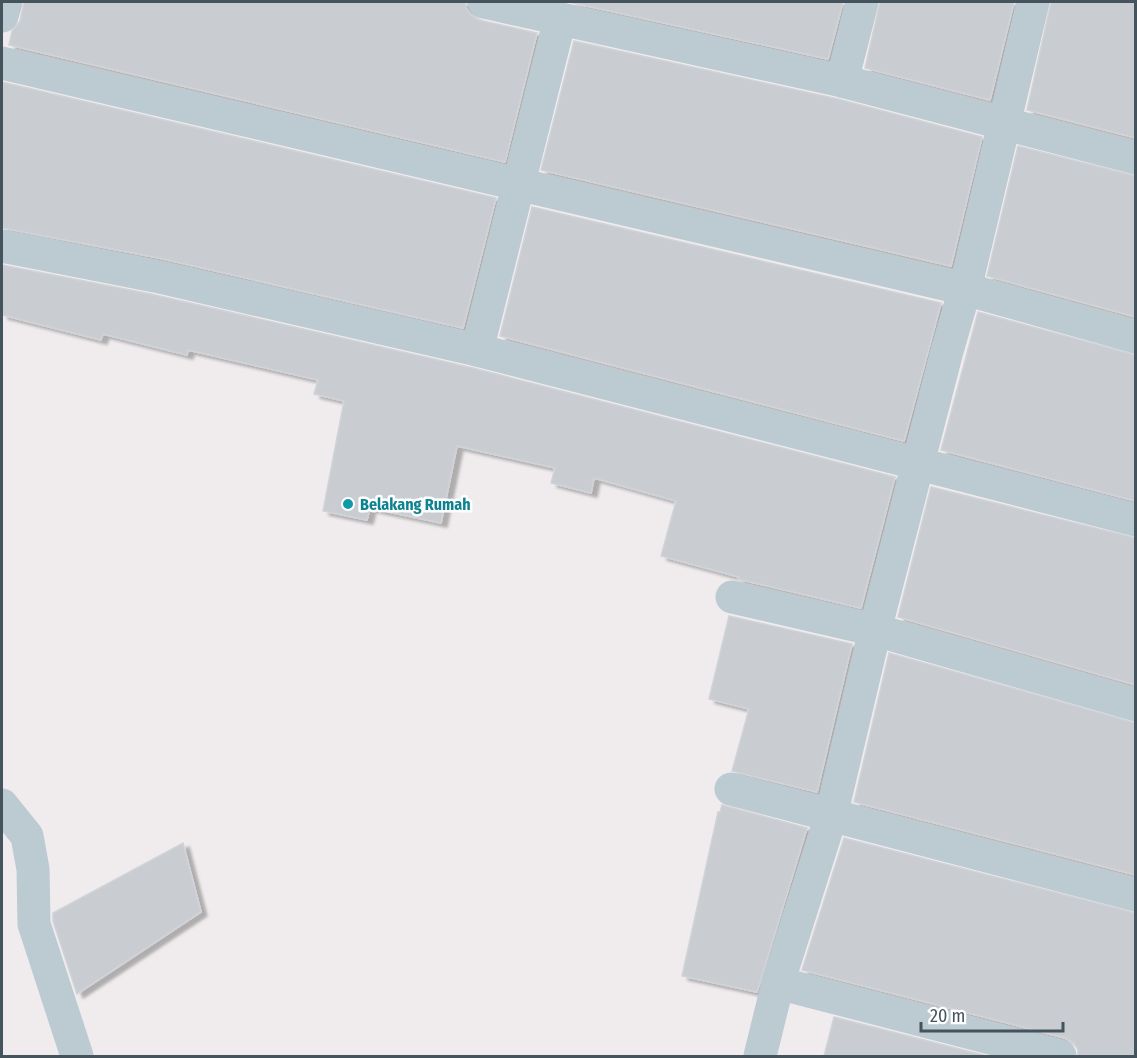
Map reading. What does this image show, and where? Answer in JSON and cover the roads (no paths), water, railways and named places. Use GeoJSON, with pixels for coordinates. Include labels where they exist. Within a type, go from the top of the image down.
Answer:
{"type":"FeatureCollection","features":[{"type":"Feature","properties":{"kind":"street"},"geometry":{"type":"LineString","coordinates":[[2,16],[6,2]]}},
{"type":"Feature","properties":{"kind":"street"},"geometry":{"type":"LineString","coordinates":[[484,2],[842,81],[1136,158]]}},
{"type":"Feature","properties":{"kind":"street"},"geometry":{"type":"LineString","coordinates":[[842,81],[862,2]]}},
{"type":"Feature","properties":{"kind":"street"},"geometry":{"type":"LineString","coordinates":[[760,1056],[778,984],[831,816],[875,630],[965,289],[1033,2]]}},
{"type":"Feature","properties":{"kind":"street"},"geometry":{"type":"LineString","coordinates":[[477,350],[560,20]]}},
{"type":"Feature","properties":{"kind":"street"},"geometry":{"type":"LineString","coordinates":[[2,63],[965,289],[1136,337]]}},
{"type":"Feature","properties":{"kind":"street"},"geometry":{"type":"LineString","coordinates":[[2,246],[155,276],[477,350],[1136,520]]}},
{"type":"Feature","properties":{"kind":"street"},"geometry":{"type":"LineString","coordinates":[[732,597],[875,630],[1136,705]]}},
{"type":"Feature","properties":{"kind":"street"},"geometry":{"type":"LineString","coordinates":[[731,789],[1136,895]]}},
{"type":"Feature","properties":{"kind":"street"},"geometry":{"type":"LineString","coordinates":[[2,805],[27,836],[33,869],[34,924],[77,1056]]}},
{"type":"Feature","properties":{"kind":"street"},"geometry":{"type":"LineString","coordinates":[[778,984],[1060,1056]]}},
{"type":"Feature","properties":{"kind":"place","name":"Belakang Rumah"},"geometry":{"type":"Point","coordinates":[348,504]}}]}
